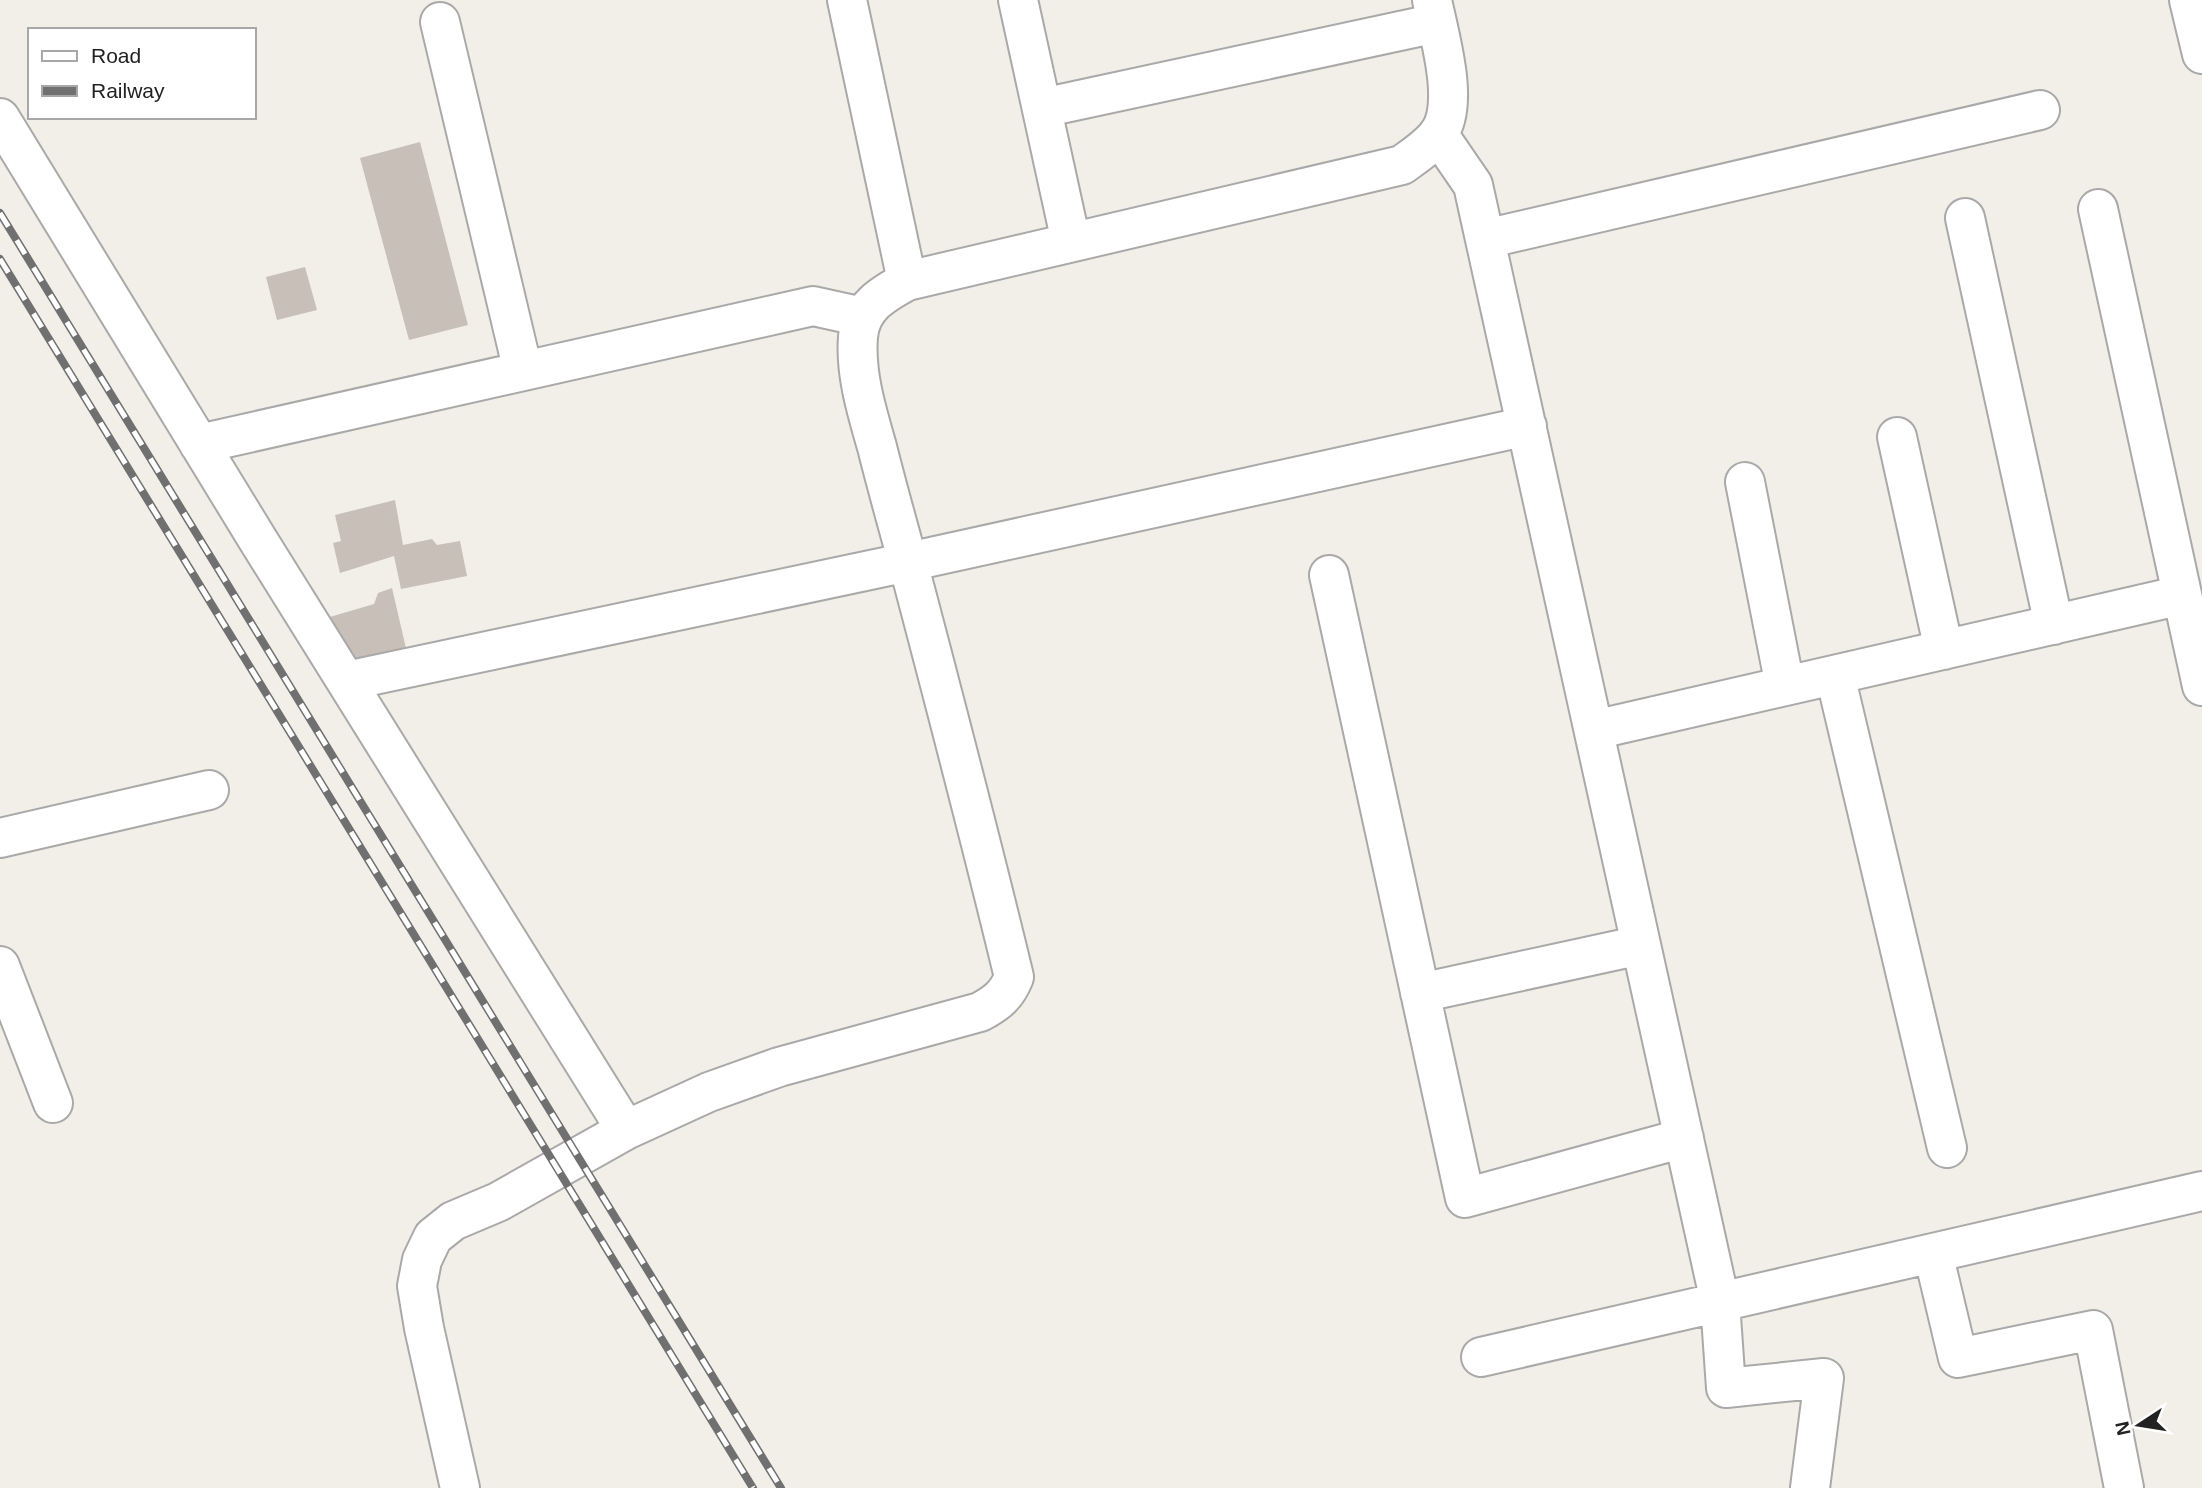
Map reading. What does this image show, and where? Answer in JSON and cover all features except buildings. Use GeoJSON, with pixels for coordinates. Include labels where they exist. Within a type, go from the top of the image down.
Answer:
{"type":"FeatureCollection","features":[{"type":"Feature","properties":{"kind":"street"},"geometry":{"type":"LineString","coordinates":[[847,0],[907,281]]}},
{"type":"Feature","properties":{"kind":"street"},"geometry":{"type":"LineString","coordinates":[[1018,0],[1071,242]]}},
{"type":"Feature","properties":{"kind":"street"},"geometry":{"type":"LineString","coordinates":[[2189,0],[2202,54]]}},
{"type":"Feature","properties":{"kind":"street"},"geometry":{"type":"LineString","coordinates":[[460,1488],[417,1286],[422,1260],[433,1237],[453,1221],[499,1202],[626,1130],[709,1091],[779,1067],[981,1012],[999,1002],[1014,977],[869,420],[861,379],[858,335],[863,317],[871,304],[907,281],[1402,165],[1438,134],[1447,117],[1449,95],[1434,11],[1042,108]]}},
{"type":"Feature","properties":{"kind":"street"},"geometry":{"type":"LineString","coordinates":[[440,22],[523,371]]}},
{"type":"Feature","properties":{"kind":"street"},"geometry":{"type":"LineString","coordinates":[[1485,239],[2040,110]]}},
{"type":"Feature","properties":{"kind":"street"},"geometry":{"type":"LineString","coordinates":[[0,118],[199,444],[626,1130]]}},
{"type":"Feature","properties":{"kind":"street"},"geometry":{"type":"LineString","coordinates":[[1438,134],[1473,185],[1720,1302],[1726,1388],[1824,1378],[1810,1488]]}},
{"type":"Feature","properties":{"kind":"street"},"geometry":{"type":"LineString","coordinates":[[2098,209],[2202,686]]}},
{"type":"Feature","properties":{"kind":"street"},"geometry":{"type":"LineString","coordinates":[[1965,218],[2054,625]]}},
{"type":"Feature","properties":{"kind":"street"},"geometry":{"type":"LineString","coordinates":[[199,444],[813,306],[863,317]]}},
{"type":"Feature","properties":{"kind":"street"},"geometry":{"type":"LineString","coordinates":[[346,681],[908,562],[1527,426]]}},
{"type":"Feature","properties":{"kind":"street"},"geometry":{"type":"LineString","coordinates":[[1897,437],[1944,650]]}},
{"type":"Feature","properties":{"kind":"street"},"geometry":{"type":"LineString","coordinates":[[1745,482],[1785,686]]}},
{"type":"Feature","properties":{"kind":"street"},"geometry":{"type":"LineString","coordinates":[[1329,575],[1465,1198],[1684,1138]]}},
{"type":"Feature","properties":{"kind":"street"},"geometry":{"type":"LineString","coordinates":[[1594,730],[2182,595]]}},
{"type":"Feature","properties":{"kind":"street"},"geometry":{"type":"LineString","coordinates":[[1835,675],[1947,1148]]}},
{"type":"Feature","properties":{"kind":"street"},"geometry":{"type":"LineString","coordinates":[[0,838],[209,790]]}},
{"type":"Feature","properties":{"kind":"street"},"geometry":{"type":"LineString","coordinates":[[1420,993],[1641,945]]}},
{"type":"Feature","properties":{"kind":"street"},"geometry":{"type":"LineString","coordinates":[[0,966],[53,1103]]}},
{"type":"Feature","properties":{"kind":"street"},"geometry":{"type":"LineString","coordinates":[[1481,1357],[2202,1191]]}},
{"type":"Feature","properties":{"kind":"street"},"geometry":{"type":"LineString","coordinates":[[1933,1253],[1958,1358],[2093,1330],[2124,1488]]}},
{"type":"Feature","properties":{"kind":"railway"},"geometry":{"type":"LineString","coordinates":[[0,213],[781,1488]]}},
{"type":"Feature","properties":{"kind":"railway"},"geometry":{"type":"LineString","coordinates":[[0,259],[753,1488]]}}]}
